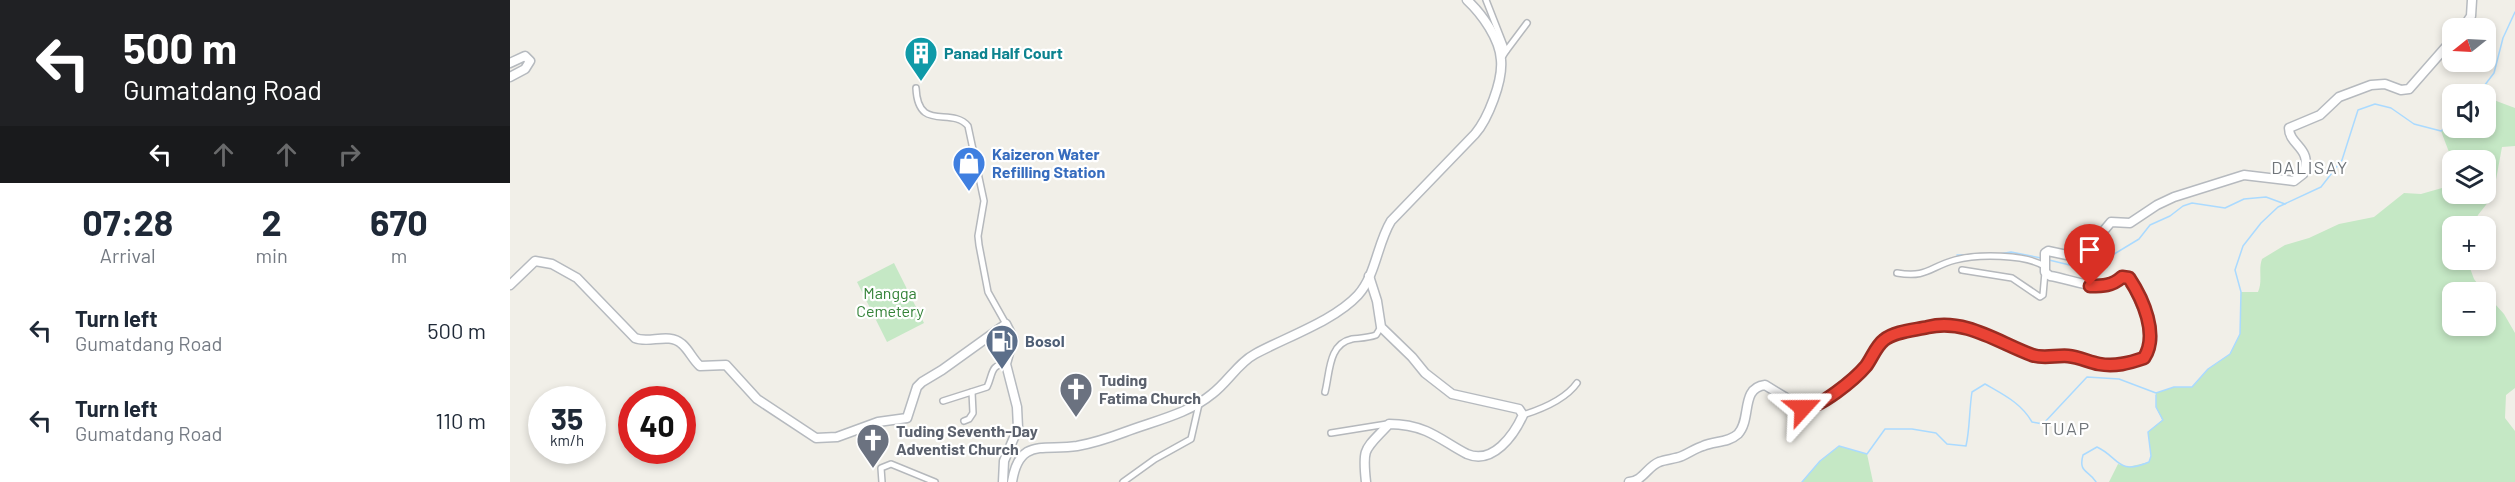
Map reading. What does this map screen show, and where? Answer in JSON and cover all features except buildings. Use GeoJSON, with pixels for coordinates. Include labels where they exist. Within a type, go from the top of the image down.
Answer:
{"type":"FeatureCollection","features":[{"type":"Feature","properties":{"kind":"street"},"geometry":{"type":"LineString","coordinates":[[1467,0],[1478,10],[1504,55]]}},
{"type":"Feature","properties":{"kind":"street"},"geometry":{"type":"LineString","coordinates":[[1485,0],[1504,55]]}},
{"type":"Feature","properties":{"kind":"street"},"geometry":{"type":"LineString","coordinates":[[2470,18],[2472,0]]}},
{"type":"Feature","properties":{"kind":"street"},"geometry":{"type":"LineString","coordinates":[[1012,482],[1016,465],[1026,452],[1036,448],[1075,446],[1099,441],[1199,404],[1253,355],[1307,329],[1345,306],[1360,292],[1369,276],[1391,221],[1482,125],[1496,87],[1504,55],[1527,22]]}},
{"type":"Feature","properties":{"kind":"street"},"geometry":{"type":"LineString","coordinates":[[1962,270],[2012,278],[2040,297],[2043,296],[2045,253],[2048,251],[2081,258],[2111,222],[2130,223],[2165,201],[2233,177],[2250,174],[2294,181],[2303,174],[2306,159],[2304,152],[2289,132],[2291,126],[2320,115],[2339,97],[2372,85],[2385,84],[2404,91],[2409,89],[2442,51]]}},
{"type":"Feature","properties":{"kind":"street"},"geometry":{"type":"LineString","coordinates":[[510,63],[525,57],[530,62],[525,69],[510,77]]}},
{"type":"Feature","properties":{"kind":"street"},"geometry":{"type":"LineString","coordinates":[[916,88],[920,105],[927,114],[934,118],[960,119],[968,126],[984,201],[979,229],[979,245],[988,292],[1013,338],[1006,364],[1018,415],[1016,435],[1002,467],[1003,482]]}},
{"type":"Feature","properties":{"kind":"street"},"geometry":{"type":"LineString","coordinates":[[1629,482],[1641,478],[1661,461],[1679,457],[1704,445],[1731,439],[1742,428],[1749,395],[1757,386],[1765,385],[1794,405],[1803,408],[1818,406],[1864,368],[1883,341],[1890,336],[1912,330],[1940,325],[1960,328],[1991,336],[2035,357],[2070,356],[2100,364],[2115,365],[2128,364],[2144,358],[2152,340],[2150,325],[2129,278],[2122,277],[2116,283],[2106,286],[2090,286],[2018,258],[1957,260],[1923,275],[1897,273]]}},
{"type":"Feature","properties":{"kind":"street"},"geometry":{"type":"LineString","coordinates":[[510,285],[535,261],[552,264],[577,278],[635,338],[644,341],[672,339],[682,344],[700,366],[726,364],[757,399],[806,432],[824,439],[837,438],[878,422],[907,418],[917,387],[922,382],[1006,324]]}},
{"type":"Feature","properties":{"kind":"street"},"geometry":{"type":"LineString","coordinates":[[1369,276],[1377,301],[1381,327],[1425,373],[1452,394],[1519,409],[1523,415]]}},
{"type":"Feature","properties":{"kind":"street"},"geometry":{"type":"LineString","coordinates":[[1325,392],[1332,357],[1339,346],[1351,339],[1376,335],[1381,327]]}},
{"type":"Feature","properties":{"kind":"street"},"geometry":{"type":"LineString","coordinates":[[943,401],[987,387],[993,369],[1000,364],[1006,364]]}},
{"type":"Feature","properties":{"kind":"street"},"geometry":{"type":"LineString","coordinates":[[1331,432],[1389,424],[1419,428],[1468,454],[1480,456],[1502,446],[1523,415],[1546,407],[1570,392],[1577,383]]}},
{"type":"Feature","properties":{"kind":"street"},"geometry":{"type":"LineString","coordinates":[[964,421],[969,419],[973,413],[972,392]]}},
{"type":"Feature","properties":{"kind":"street"},"geometry":{"type":"LineString","coordinates":[[1123,482],[1155,459],[1191,439],[1199,404]]}},
{"type":"Feature","properties":{"kind":"street"},"geometry":{"type":"LineString","coordinates":[[1366,482],[1363,462],[1365,450],[1389,424]]}},
{"type":"Feature","properties":{"kind":"street"},"geometry":{"type":"LineString","coordinates":[[882,482],[881,468],[891,464],[935,482]]}},
{"type":"Feature","properties":{"kind":"green space"},"geometry":{"type":"Polygon","coordinates":[[[2496,101],[2515,108],[2515,146],[2502,147],[2496,180],[2496,150],[2448,150],[2444,138],[2496,138],[2496,101]]]}},
{"type":"Feature","properties":{"kind":"green space"},"geometry":{"type":"Polygon","coordinates":[[[2442,188],[2442,204],[2487,204],[2478,216],[2442,216],[2442,270],[2471,270],[2476,282],[2442,282],[2442,336],[2496,336],[2496,305],[2515,333],[2515,388],[2506,395],[2505,418],[2515,431],[2515,482],[2109,482],[2118,464],[2128,467],[2149,462],[2151,456],[2148,432],[2162,420],[2156,407],[2156,393],[2174,387],[2192,387],[2208,369],[2230,354],[2240,334],[2241,292],[2258,292],[2262,259],[2285,245],[2309,238],[2339,224],[2374,217],[2404,193],[2421,194],[2442,188]]]}},
{"type":"Feature","properties":{"kind":"green space","name":"Mangga Cemetery"},"geometry":{"type":"Polygon","coordinates":[[[894,263],[924,323],[887,342],[857,282],[894,263]]]}},
{"type":"Feature","properties":{"kind":"green space"},"geometry":{"type":"Polygon","coordinates":[[[1839,446],[1867,454],[1873,482],[1802,482],[1820,461],[1839,446]]]}},
{"type":"Feature","properties":{"kind":"waterway"},"geometry":{"type":"LineString","coordinates":[[2486,84],[2494,73],[2503,38],[2515,12]]}},
{"type":"Feature","properties":{"kind":"waterway"},"geometry":{"type":"LineString","coordinates":[[1802,482],[1820,461],[1839,446],[1867,454],[1885,429],[1912,429],[1936,433],[1947,444],[1966,446],[1972,392],[1985,384],[2017,405],[2032,422],[2043,424],[2087,377],[2119,379],[2156,393],[2174,387],[2192,387],[2208,369],[2230,354],[2240,334],[2241,292],[2235,270],[2243,246],[2261,223],[2278,207],[2321,187],[2342,160],[2358,110],[2375,104],[2391,108],[2414,124],[2442,130]]}},
{"type":"Feature","properties":{"kind":"waterway"},"geometry":{"type":"LineString","coordinates":[[2049,260],[2082,268],[2095,268],[2102,256],[2111,256],[2139,239],[2150,225],[2192,203],[2225,208],[2244,199],[2266,197],[2285,204]]}},
{"type":"Feature","properties":{"kind":"waterway"},"geometry":{"type":"LineString","coordinates":[[1999,254],[2011,252],[2041,258]]}},
{"type":"Feature","properties":{"kind":"waterway"},"geometry":{"type":"LineString","coordinates":[[1957,255],[1971,255]]}},
{"type":"Feature","properties":{"kind":"waterway"},"geometry":{"type":"LineString","coordinates":[[2096,482],[2083,468],[2082,461],[2083,455],[2097,447],[2124,466],[2138,466],[2149,462],[2151,456],[2148,432],[2163,420],[2156,407],[2156,395]]}},
{"type":"Feature","properties":{"kind":"place","name":"Panad Half Court"},"geometry":{"type":"Point","coordinates":[921,82]}},
{"type":"Feature","properties":{"kind":"place","name":"Kaizeron Water Refilling Station"},"geometry":{"type":"Point","coordinates":[969,192]}},
{"type":"Feature","properties":{"kind":"place","name":"Bosol"},"geometry":{"type":"Point","coordinates":[1002,370]}},
{"type":"Feature","properties":{"kind":"place","name":"Tuding Fatima Church"},"geometry":{"type":"Point","coordinates":[1076,418]}},
{"type":"Feature","properties":{"kind":"place","name":"Tuding Seventh-Day Adventist Church"},"geometry":{"type":"Point","coordinates":[873,469]}},
{"type":"Feature","properties":{"kind":"district","name":"DALISAY"},"geometry":{"type":"Point","coordinates":[2310,168]}},
{"type":"Feature","properties":{"kind":"district","name":"TUAP"},"geometry":{"type":"Point","coordinates":[2066,429]}},
{"type":"Feature","properties":{"kind":"route"},"geometry":{"type":"LineString","coordinates":[[1803,408],[1818,406],[1864,368],[1883,341],[1890,336],[1930,326],[1948,325],[1991,336],[2035,357],[2070,356],[2100,364],[2115,365],[2128,364],[2144,358],[2152,340],[2150,325],[2132,281],[2125,276],[2116,283],[2106,286],[2090,286]]}}]}
